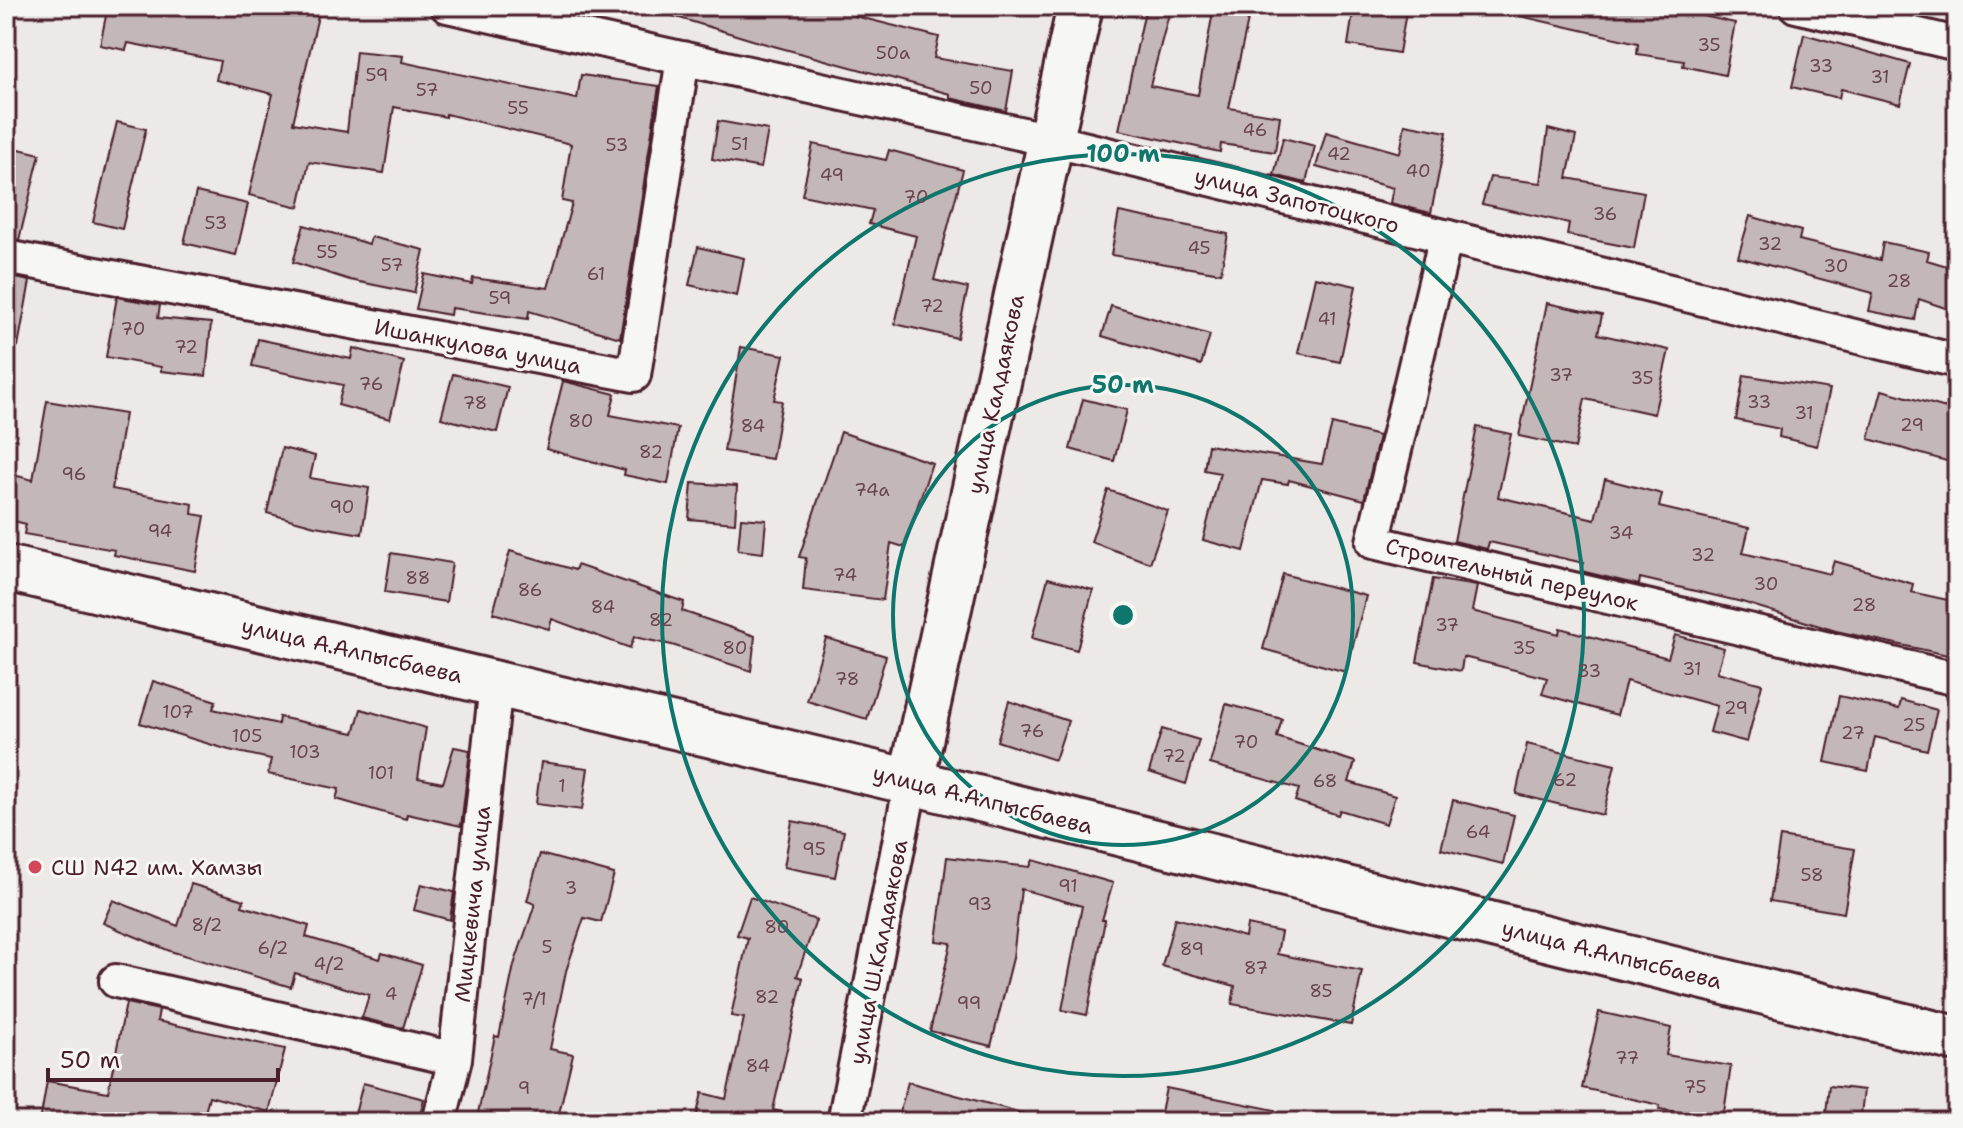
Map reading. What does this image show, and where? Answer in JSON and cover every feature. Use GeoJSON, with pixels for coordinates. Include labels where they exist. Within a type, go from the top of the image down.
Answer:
{"type":"FeatureCollection","features":[{"type":"Feature","properties":{"kind":"street","name":"улица Запотоцкого"},"geometry":{"type":"LineString","coordinates":[[447,6],[1050,140],[1957,361]]}},
{"type":"Feature","properties":{"kind":"street","name":"улица Калдаякова"},"geometry":{"type":"LineString","coordinates":[[911,782],[1080,6]]}},
{"type":"Feature","properties":{"kind":"street"},"geometry":{"type":"LineString","coordinates":[[1796,6],[1957,44]]}},
{"type":"Feature","properties":{"kind":"street","name":"Ишанкулова улица"},"geometry":{"type":"LineString","coordinates":[[6,257],[634,375],[683,58]]}},
{"type":"Feature","properties":{"kind":"street","name":"Строительный переулок"},"geometry":{"type":"LineString","coordinates":[[1446,236],[1373,542],[1957,679]]}},
{"type":"Feature","properties":{"kind":"street","name":"улица А.Алпысбаева"},"geometry":{"type":"LineString","coordinates":[[6,568],[911,782],[1957,1039]]}},
{"type":"Feature","properties":{"kind":"street","name":"Мицкевича улица"},"geometry":{"type":"LineString","coordinates":[[439,1122],[455,1059],[496,684]]}},
{"type":"Feature","properties":{"kind":"street","name":"улица Ш.Калдаякова"},"geometry":{"type":"LineString","coordinates":[[844,1122],[911,782]]}},
{"type":"Feature","properties":{"kind":"street"},"geometry":{"type":"LineString","coordinates":[[116,981],[455,1059]]}},
{"type":"Feature","properties":{"kind":"building"},"geometry":{"type":"Polygon","coordinates":[[[108,6],[277,6],[318,16],[293,123],[347,132],[356,51],[403,56],[402,62],[577,99],[581,75],[659,86],[620,338],[529,311],[528,319],[451,308],[450,315],[416,309],[424,274],[472,284],[473,278],[548,288],[572,203],[562,201],[571,144],[446,114],[446,117],[394,107],[384,173],[309,162],[299,207],[249,195],[273,94],[216,80],[220,61],[128,43],[126,50],[100,45],[108,6]]]}},
{"type":"Feature","properties":{"kind":"building"},"geometry":{"type":"Polygon","coordinates":[[[661,6],[858,6],[855,16],[939,37],[934,58],[1013,71],[1006,111],[950,98],[950,94],[660,12],[661,6]]]}},
{"type":"Feature","properties":{"kind":"building"},"geometry":{"type":"Polygon","coordinates":[[[1146,6],[1171,6],[1150,86],[1198,95],[1214,6],[1251,6],[1229,108],[1280,116],[1275,152],[1221,144],[1220,152],[1119,130],[1146,6]]]}},
{"type":"Feature","properties":{"kind":"building"},"geometry":{"type":"Polygon","coordinates":[[[1354,6],[1407,6],[1399,53],[1348,45],[1354,6]]]}},
{"type":"Feature","properties":{"kind":"building"},"geometry":{"type":"Polygon","coordinates":[[[1522,6],[1686,6],[1685,12],[1735,23],[1725,75],[1683,66],[1684,61],[1637,54],[1638,43],[1520,16],[1522,6]]]}},
{"type":"Feature","properties":{"kind":"building"},"geometry":{"type":"Polygon","coordinates":[[[1804,34],[1910,64],[1900,104],[1841,89],[1839,98],[1792,87],[1804,34]]]}},
{"type":"Feature","properties":{"kind":"building"},"geometry":{"type":"Polygon","coordinates":[[[718,121],[768,130],[761,168],[712,159],[718,121]]]}},
{"type":"Feature","properties":{"kind":"building"},"geometry":{"type":"Polygon","coordinates":[[[117,122],[146,129],[122,229],[93,222],[117,122]]]}},
{"type":"Feature","properties":{"kind":"building"},"geometry":{"type":"Polygon","coordinates":[[[1405,124],[1447,132],[1431,213],[1390,203],[1393,188],[1316,167],[1326,132],[1400,153],[1405,124]]]}},
{"type":"Feature","properties":{"kind":"building"},"geometry":{"type":"Polygon","coordinates":[[[1548,129],[1576,136],[1567,178],[1644,192],[1634,248],[1567,235],[1569,223],[1482,204],[1490,177],[1541,183],[1548,129]]]}},
{"type":"Feature","properties":{"kind":"building"},"geometry":{"type":"Polygon","coordinates":[[[1283,138],[1315,146],[1306,183],[1274,175],[1283,138]]]}},
{"type":"Feature","properties":{"kind":"building"},"geometry":{"type":"Polygon","coordinates":[[[813,144],[886,160],[889,150],[963,170],[934,280],[968,288],[957,338],[895,324],[916,236],[869,224],[873,210],[802,195],[813,144]]]}},
{"type":"Feature","properties":{"kind":"building"},"geometry":{"type":"Polygon","coordinates":[[[15,148],[40,154],[19,240],[6,238],[6,186],[15,148]]]}},
{"type":"Feature","properties":{"kind":"building"},"geometry":{"type":"Polygon","coordinates":[[[196,192],[248,204],[236,255],[184,243],[196,192]]]}},
{"type":"Feature","properties":{"kind":"building"},"geometry":{"type":"Polygon","coordinates":[[[1119,212],[1228,234],[1221,273],[1111,255],[1119,212]]]}},
{"type":"Feature","properties":{"kind":"building"},"geometry":{"type":"Polygon","coordinates":[[[1750,216],[1801,231],[1799,240],[1880,260],[1883,242],[1929,252],[1927,260],[1957,269],[1957,312],[1919,299],[1915,320],[1869,311],[1873,293],[1738,257],[1750,216]]]}},
{"type":"Feature","properties":{"kind":"building"},"geometry":{"type":"Polygon","coordinates":[[[304,225],[369,244],[371,237],[424,250],[414,293],[350,280],[293,262],[304,225]]]}},
{"type":"Feature","properties":{"kind":"building"},"geometry":{"type":"Polygon","coordinates":[[[698,247],[744,258],[737,296],[689,285],[698,247]]]}},
{"type":"Feature","properties":{"kind":"building"},"geometry":{"type":"Polygon","coordinates":[[[6,276],[30,281],[18,346],[6,344],[6,276]]]}},
{"type":"Feature","properties":{"kind":"building"},"geometry":{"type":"Polygon","coordinates":[[[1315,277],[1356,286],[1340,362],[1298,353],[1315,277]]]}},
{"type":"Feature","properties":{"kind":"building"},"geometry":{"type":"Polygon","coordinates":[[[117,297],[160,305],[158,318],[211,323],[206,376],[161,371],[161,367],[106,357],[117,297]]]}},
{"type":"Feature","properties":{"kind":"building"},"geometry":{"type":"Polygon","coordinates":[[[1547,303],[1602,315],[1598,334],[1669,350],[1654,414],[1585,399],[1575,448],[1519,436],[1547,303]]]}},
{"type":"Feature","properties":{"kind":"building"},"geometry":{"type":"Polygon","coordinates":[[[1111,306],[1210,335],[1201,365],[1102,336],[1111,306]]]}},
{"type":"Feature","properties":{"kind":"building"},"geometry":{"type":"Polygon","coordinates":[[[258,339],[351,359],[353,348],[404,362],[390,419],[338,405],[343,385],[252,366],[258,339]]]}},
{"type":"Feature","properties":{"kind":"building"},"geometry":{"type":"Polygon","coordinates":[[[741,347],[784,355],[774,400],[782,401],[772,459],[724,451],[741,347]]]}},
{"type":"Feature","properties":{"kind":"building"},"geometry":{"type":"Polygon","coordinates":[[[453,374],[508,387],[497,432],[441,418],[453,374]]]}},
{"type":"Feature","properties":{"kind":"building"},"geometry":{"type":"Polygon","coordinates":[[[1744,375],[1830,389],[1817,446],[1779,437],[1780,429],[1736,420],[1744,375]]]}},
{"type":"Feature","properties":{"kind":"building"},"geometry":{"type":"Polygon","coordinates":[[[563,381],[615,394],[610,415],[678,428],[668,484],[624,475],[625,470],[546,449],[563,381]]]}},
{"type":"Feature","properties":{"kind":"building"},"geometry":{"type":"Polygon","coordinates":[[[1882,390],[1957,411],[1957,464],[1869,439],[1882,390]]]}},
{"type":"Feature","properties":{"kind":"building"},"geometry":{"type":"Polygon","coordinates":[[[1083,399],[1127,410],[1114,461],[1070,449],[1083,399]]]}},
{"type":"Feature","properties":{"kind":"building"},"geometry":{"type":"Polygon","coordinates":[[[47,401],[125,414],[112,489],[193,504],[192,514],[205,516],[195,571],[114,555],[115,550],[24,534],[26,524],[6,519],[6,473],[33,480],[47,401]]]}},
{"type":"Feature","properties":{"kind":"building"},"geometry":{"type":"Polygon","coordinates":[[[1332,424],[1379,436],[1364,500],[1289,480],[1288,484],[1262,480],[1244,551],[1203,540],[1220,473],[1204,470],[1208,445],[1322,464],[1332,424]]]}},
{"type":"Feature","properties":{"kind":"building"},"geometry":{"type":"Polygon","coordinates":[[[1477,427],[1511,434],[1498,497],[1595,519],[1605,479],[1662,494],[1659,507],[1749,528],[1743,553],[1830,574],[1834,561],[1913,584],[1911,592],[1957,602],[1957,657],[1836,631],[1742,602],[1640,578],[1639,585],[1581,571],[1584,563],[1489,542],[1487,549],[1454,541],[1477,427]]]}},
{"type":"Feature","properties":{"kind":"building"},"geometry":{"type":"Polygon","coordinates":[[[841,432],[932,463],[904,547],[891,543],[883,600],[803,590],[806,558],[799,557],[841,432]]]}},
{"type":"Feature","properties":{"kind":"building"},"geometry":{"type":"Polygon","coordinates":[[[282,448],[315,456],[310,478],[369,488],[362,534],[267,513],[282,448]]]}},
{"type":"Feature","properties":{"kind":"building"},"geometry":{"type":"Polygon","coordinates":[[[692,483],[737,486],[735,523],[689,519],[692,483]]]}},
{"type":"Feature","properties":{"kind":"building"},"geometry":{"type":"Polygon","coordinates":[[[1108,490],[1168,511],[1150,563],[1091,542],[1108,490]]]}},
{"type":"Feature","properties":{"kind":"building"},"geometry":{"type":"Polygon","coordinates":[[[741,518],[766,520],[763,553],[738,550],[741,518]]]}},
{"type":"Feature","properties":{"kind":"building"},"geometry":{"type":"Polygon","coordinates":[[[510,551],[575,570],[577,565],[684,602],[682,611],[755,636],[751,671],[672,645],[634,637],[630,648],[552,619],[549,629],[493,613],[510,551]]]}},
{"type":"Feature","properties":{"kind":"building"},"geometry":{"type":"Polygon","coordinates":[[[391,553],[452,563],[446,602],[385,592],[391,553]]]}},
{"type":"Feature","properties":{"kind":"building"},"geometry":{"type":"Polygon","coordinates":[[[1283,574],[1366,596],[1346,672],[1263,649],[1283,574]]]}},
{"type":"Feature","properties":{"kind":"building"},"geometry":{"type":"Polygon","coordinates":[[[1048,578],[1093,590],[1077,650],[1032,638],[1048,578]]]}},
{"type":"Feature","properties":{"kind":"building"},"geometry":{"type":"Polygon","coordinates":[[[1433,579],[1477,586],[1472,611],[1559,634],[1560,628],[1668,658],[1675,635],[1724,648],[1717,672],[1762,684],[1747,742],[1710,732],[1717,706],[1626,681],[1617,715],[1542,694],[1547,678],[1463,657],[1461,671],[1417,662],[1433,579]]]}},
{"type":"Feature","properties":{"kind":"building"},"geometry":{"type":"Polygon","coordinates":[[[826,638],[886,656],[867,719],[807,701],[826,638]]]}},
{"type":"Feature","properties":{"kind":"building"},"geometry":{"type":"Polygon","coordinates":[[[153,681],[216,701],[213,709],[278,724],[279,717],[354,733],[361,709],[426,728],[418,778],[443,783],[454,747],[470,750],[461,826],[407,814],[406,819],[336,799],[339,789],[268,774],[271,759],[229,750],[140,723],[153,681]]]}},
{"type":"Feature","properties":{"kind":"building"},"geometry":{"type":"Polygon","coordinates":[[[1839,696],[1899,709],[1901,700],[1937,710],[1927,750],[1875,737],[1868,771],[1825,762],[1839,696]]]}},
{"type":"Feature","properties":{"kind":"building"},"geometry":{"type":"Polygon","coordinates":[[[1009,701],[1068,721],[1055,760],[997,741],[1009,701]]]}},
{"type":"Feature","properties":{"kind":"building"},"geometry":{"type":"Polygon","coordinates":[[[1226,704],[1282,719],[1277,737],[1355,762],[1349,782],[1395,796],[1386,824],[1340,810],[1338,815],[1295,801],[1299,789],[1210,764],[1226,704]]]}},
{"type":"Feature","properties":{"kind":"building"},"geometry":{"type":"Polygon","coordinates":[[[1162,729],[1199,740],[1186,784],[1149,772],[1162,729]]]}},
{"type":"Feature","properties":{"kind":"building"},"geometry":{"type":"Polygon","coordinates":[[[1527,744],[1615,765],[1603,815],[1516,794],[1527,744]]]}},
{"type":"Feature","properties":{"kind":"building"},"geometry":{"type":"Polygon","coordinates":[[[541,762],[588,768],[582,810],[536,804],[541,762]]]}},
{"type":"Feature","properties":{"kind":"building"},"geometry":{"type":"Polygon","coordinates":[[[1453,800],[1514,815],[1503,864],[1441,849],[1453,800]]]}},
{"type":"Feature","properties":{"kind":"building"},"geometry":{"type":"Polygon","coordinates":[[[792,821],[844,831],[835,877],[784,867],[792,821]]]}},
{"type":"Feature","properties":{"kind":"building"},"geometry":{"type":"Polygon","coordinates":[[[1780,837],[1855,849],[1844,913],[1770,901],[1780,837]]]}},
{"type":"Feature","properties":{"kind":"building"},"geometry":{"type":"Polygon","coordinates":[[[540,854],[614,874],[601,922],[584,918],[566,971],[550,1049],[573,1054],[557,1122],[476,1122],[514,965],[535,904],[527,901],[540,854]]]}},
{"type":"Feature","properties":{"kind":"building"},"geometry":{"type":"Polygon","coordinates":[[[947,857],[1030,867],[1033,860],[1113,883],[1102,920],[1105,920],[1087,1015],[1062,1010],[1082,906],[1021,889],[1013,958],[991,1046],[930,1031],[951,943],[936,941],[947,857]]]}},
{"type":"Feature","properties":{"kind":"building"},"geometry":{"type":"Polygon","coordinates":[[[191,884],[244,900],[242,906],[309,926],[306,937],[380,959],[382,953],[422,965],[403,1028],[362,1018],[369,995],[295,973],[291,987],[170,951],[103,923],[113,900],[178,926],[191,884]]]}},
{"type":"Feature","properties":{"kind":"building"},"geometry":{"type":"Polygon","coordinates":[[[421,884],[454,892],[450,920],[414,910],[421,884]]]}},
{"type":"Feature","properties":{"kind":"building"},"geometry":{"type":"Polygon","coordinates":[[[750,897],[816,920],[797,976],[803,978],[773,1110],[782,1112],[781,1122],[695,1122],[702,1093],[726,1099],[744,1018],[731,1016],[748,938],[737,935],[750,897]]]}},
{"type":"Feature","properties":{"kind":"building"},"geometry":{"type":"Polygon","coordinates":[[[1175,918],[1245,937],[1247,925],[1281,932],[1277,954],[1362,971],[1351,1025],[1232,1004],[1235,986],[1162,966],[1175,918]]]}},
{"type":"Feature","properties":{"kind":"building"},"geometry":{"type":"Polygon","coordinates":[[[126,1003],[159,1010],[157,1021],[285,1049],[269,1112],[209,1096],[203,1122],[40,1122],[47,1081],[108,1092],[126,1003]]]}},
{"type":"Feature","properties":{"kind":"building"},"geometry":{"type":"Polygon","coordinates":[[[1599,1012],[1671,1028],[1666,1055],[1731,1066],[1723,1119],[1659,1109],[1660,1105],[1582,1088],[1599,1012]]]}},
{"type":"Feature","properties":{"kind":"building"},"geometry":{"type":"Polygon","coordinates":[[[908,1082],[1026,1114],[1025,1122],[897,1122],[908,1082]]]}},
{"type":"Feature","properties":{"kind":"building"},"geometry":{"type":"Polygon","coordinates":[[[363,1083],[424,1099],[418,1122],[353,1122],[363,1083]]]}},
{"type":"Feature","properties":{"kind":"building"},"geometry":{"type":"Polygon","coordinates":[[[1829,1086],[1864,1090],[1860,1122],[1825,1122],[1829,1086]]]}},
{"type":"Feature","properties":{"kind":"building"},"geometry":{"type":"Polygon","coordinates":[[[1166,1088],[1275,1110],[1274,1122],[1159,1122],[1166,1088]]]}},
{"type":"Feature","properties":{"kind":"place","name":"СШ N42 им. Хамзы"},"geometry":{"type":"Point","coordinates":[35,867]}}]}
